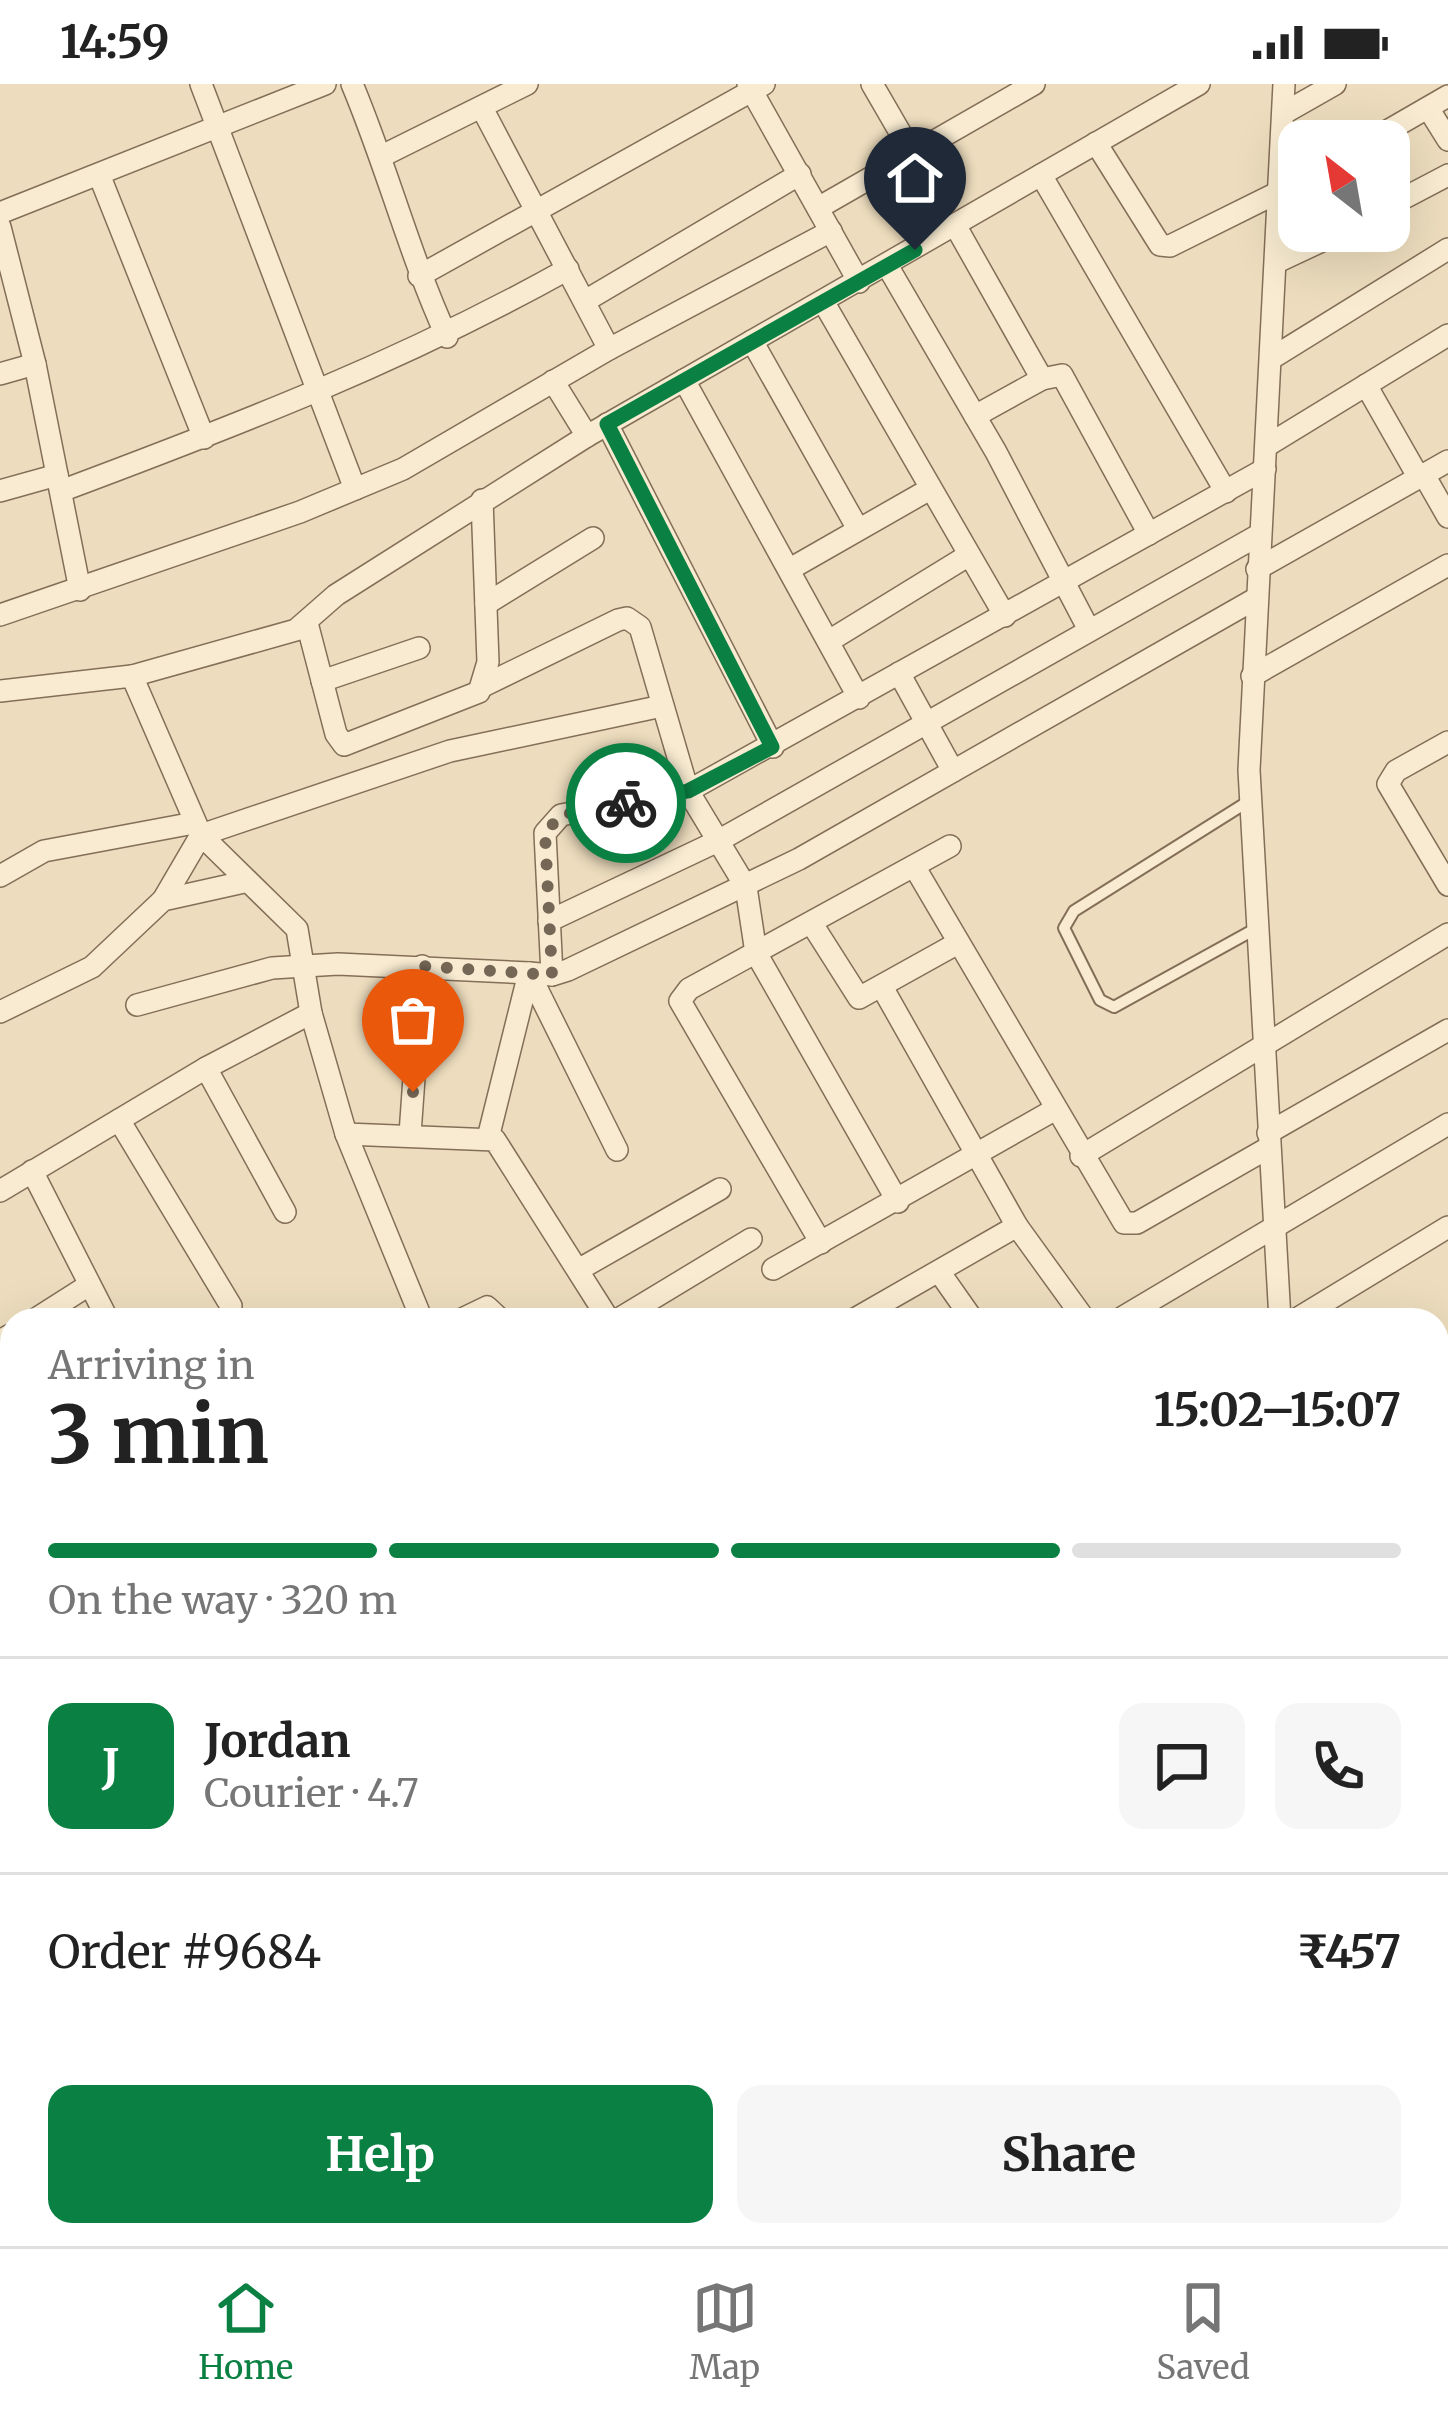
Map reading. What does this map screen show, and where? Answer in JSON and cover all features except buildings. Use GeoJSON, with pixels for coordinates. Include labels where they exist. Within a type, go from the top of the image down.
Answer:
{"type":"FeatureCollection","features":[{"type":"Feature","properties":{"kind":"street"},"geometry":{"type":"LineString","coordinates":[[201,84],[355,489]]}},
{"type":"Feature","properties":{"kind":"street"},"geometry":{"type":"LineString","coordinates":[[0,213],[325,84]]}},
{"type":"Feature","properties":{"kind":"street"},"geometry":{"type":"LineString","coordinates":[[352,84],[382,156],[419,276],[446,337]]}},
{"type":"Feature","properties":{"kind":"street"},"geometry":{"type":"LineString","coordinates":[[382,156],[483,110],[527,84]]}},
{"type":"Feature","properties":{"kind":"street"},"geometry":{"type":"LineString","coordinates":[[872,84],[913,153]]}},
{"type":"Feature","properties":{"kind":"street"},"geometry":{"type":"LineString","coordinates":[[818,208],[1034,84]]}},
{"type":"Feature","properties":{"kind":"street"},"geometry":{"type":"LineString","coordinates":[[0,691],[132,676],[283,636],[482,500],[586,436],[1198,84]]}},
{"type":"Feature","properties":{"kind":"street"},"geometry":{"type":"LineString","coordinates":[[1284,84],[1285,120]]}},
{"type":"Feature","properties":{"kind":"street"},"geometry":{"type":"LineString","coordinates":[[1284,113],[1336,84]]}},
{"type":"Feature","properties":{"kind":"street"},"geometry":{"type":"LineString","coordinates":[[419,276],[540,212],[755,86],[859,282]]}},
{"type":"Feature","properties":{"kind":"street"},"geometry":{"type":"LineString","coordinates":[[1407,120],[1438,102],[1448,140]]}},
{"type":"Feature","properties":{"kind":"street"},"geometry":{"type":"LineString","coordinates":[[483,110],[609,349]]}},
{"type":"Feature","properties":{"kind":"street"},"geometry":{"type":"LineString","coordinates":[[1096,142],[1160,245],[1170,246],[1278,193]]}},
{"type":"Feature","properties":{"kind":"street"},"geometry":{"type":"LineString","coordinates":[[585,301],[800,174]]}},
{"type":"Feature","properties":{"kind":"street"},"geometry":{"type":"LineString","coordinates":[[1041,175],[1226,492]]}},
{"type":"Feature","properties":{"kind":"street"},"geometry":{"type":"LineString","coordinates":[[1410,195],[1448,175]]}},
{"type":"Feature","properties":{"kind":"street"},"geometry":{"type":"LineString","coordinates":[[100,177],[204,438]]}},
{"type":"Feature","properties":{"kind":"street"},"geometry":{"type":"LineString","coordinates":[[955,225],[1042,379]]}},
{"type":"Feature","properties":{"kind":"street"},"geometry":{"type":"LineString","coordinates":[[0,226],[35,364],[80,590]]}},
{"type":"Feature","properties":{"kind":"street"},"geometry":{"type":"LineString","coordinates":[[0,615],[80,590],[403,469],[609,349],[831,231]]}},
{"type":"Feature","properties":{"kind":"street"},"geometry":{"type":"LineString","coordinates":[[1272,358],[1448,249]]}},
{"type":"Feature","properties":{"kind":"street"},"geometry":{"type":"LineString","coordinates":[[1279,252],[1268,445],[1257,536],[1250,801],[1279,1308]]}},
{"type":"Feature","properties":{"kind":"street"},"geometry":{"type":"LineString","coordinates":[[1277,262],[1298,252]]}},
{"type":"Feature","properties":{"kind":"street"},"geometry":{"type":"LineString","coordinates":[[888,266],[975,416],[1088,628]]}},
{"type":"Feature","properties":{"kind":"street"},"geometry":{"type":"LineString","coordinates":[[0,491],[59,483],[204,438],[446,337],[568,269]]}},
{"type":"Feature","properties":{"kind":"street"},"geometry":{"type":"LineString","coordinates":[[824,303],[1004,616]]}},
{"type":"Feature","properties":{"kind":"street"},"geometry":{"type":"LineString","coordinates":[[1268,445],[1448,335]]}},
{"type":"Feature","properties":{"kind":"street"},"geometry":{"type":"LineString","coordinates":[[752,341],[858,530]]}},
{"type":"Feature","properties":{"kind":"street"},"geometry":{"type":"LineString","coordinates":[[0,374],[35,364]]}},
{"type":"Feature","properties":{"kind":"street"},"geometry":{"type":"LineString","coordinates":[[975,416],[1042,379],[1056,374],[1069,382],[1150,534]]}},
{"type":"Feature","properties":{"kind":"street"},"geometry":{"type":"LineString","coordinates":[[684,380],[859,698]]}},
{"type":"Feature","properties":{"kind":"street"},"geometry":{"type":"LineString","coordinates":[[553,381],[586,436]]}},
{"type":"Feature","properties":{"kind":"street"},"geometry":{"type":"LineString","coordinates":[[1366,385],[1448,517]]}},
{"type":"Feature","properties":{"kind":"street"},"geometry":{"type":"LineString","coordinates":[[607,424],[772,747]]}},
{"type":"Feature","properties":{"kind":"street"},"geometry":{"type":"LineString","coordinates":[[1257,569],[1448,461]]}},
{"type":"Feature","properties":{"kind":"street"},"geometry":{"type":"LineString","coordinates":[[488,1138],[540,974],[549,921],[549,824],[561,815],[688,791],[1265,469]]}},
{"type":"Feature","properties":{"kind":"street"},"geometry":{"type":"LineString","coordinates":[[790,569],[930,490]]}},
{"type":"Feature","properties":{"kind":"street"},"geometry":{"type":"LineString","coordinates":[[482,500],[483,686]]}},
{"type":"Feature","properties":{"kind":"street"},"geometry":{"type":"LineString","coordinates":[[549,921],[718,841],[1257,536]]}},
{"type":"Feature","properties":{"kind":"street"},"geometry":{"type":"LineString","coordinates":[[486,604],[593,538]]}},
{"type":"Feature","properties":{"kind":"street"},"geometry":{"type":"LineString","coordinates":[[829,641],[969,555]]}},
{"type":"Feature","properties":{"kind":"street"},"geometry":{"type":"LineString","coordinates":[[1252,676],[1448,566]]}},
{"type":"Feature","properties":{"kind":"street"},"geometry":{"type":"LineString","coordinates":[[137,1005],[246,972],[303,966],[422,966],[540,974],[746,886],[1256,599]]}},
{"type":"Feature","properties":{"kind":"street"},"geometry":{"type":"LineString","coordinates":[[307,623],[344,745],[473,696],[483,686],[627,618],[640,627],[688,791],[746,886],[756,953],[898,1202]]}},
{"type":"Feature","properties":{"kind":"street"},"geometry":{"type":"LineString","coordinates":[[322,681],[419,648]]}},
{"type":"Feature","properties":{"kind":"street"},"geometry":{"type":"LineString","coordinates":[[899,673],[953,771]]}},
{"type":"Feature","properties":{"kind":"street"},"geometry":{"type":"LineString","coordinates":[[132,676],[197,829],[244,882],[297,929],[310,1013],[346,1134],[417,1308]]}},
{"type":"Feature","properties":{"kind":"street"},"geometry":{"type":"LineString","coordinates":[[0,876],[44,851],[197,829],[451,751],[662,706]]}},
{"type":"Feature","properties":{"kind":"street"},"geometry":{"type":"LineString","coordinates":[[1448,742],[1396,771],[1388,784],[1448,885]]}},
{"type":"Feature","properties":{"kind":"street"},"geometry":{"type":"LineString","coordinates":[[0,1012],[92,967],[163,900],[197,829]]}},
{"type":"Feature","properties":{"kind":"street"},"geometry":{"type":"LineString","coordinates":[[820,1243],[681,1006],[689,989],[950,846]]}},
{"type":"Feature","properties":{"kind":"street"},"geometry":{"type":"LineString","coordinates":[[914,866],[1054,1110],[1120,1219],[1130,1225],[1448,1030]]}},
{"type":"Feature","properties":{"kind":"street"},"geometry":{"type":"LineString","coordinates":[[163,900],[244,882]]}},
{"type":"Feature","properties":{"kind":"street"},"geometry":{"type":"LineString","coordinates":[[812,924],[855,996],[882,987],[958,943]]}},
{"type":"Feature","properties":{"kind":"street"},"geometry":{"type":"LineString","coordinates":[[1082,1156],[1448,934]]}},
{"type":"Feature","properties":{"kind":"street"},"geometry":{"type":"LineString","coordinates":[[410,1134],[422,966]]}},
{"type":"Feature","properties":{"kind":"street"},"geometry":{"type":"LineString","coordinates":[[540,974],[617,1150]]}},
{"type":"Feature","properties":{"kind":"street"},"geometry":{"type":"LineString","coordinates":[[882,987],[1017,1226],[1075,1308]]}},
{"type":"Feature","properties":{"kind":"street"},"geometry":{"type":"LineString","coordinates":[[0,1191],[206,1068],[310,1013]]}},
{"type":"Feature","properties":{"kind":"street"},"geometry":{"type":"LineString","coordinates":[[206,1068],[285,1212]]}},
{"type":"Feature","properties":{"kind":"street"},"geometry":{"type":"LineString","coordinates":[[772,1269],[1054,1110]]}},
{"type":"Feature","properties":{"kind":"street"},"geometry":{"type":"LineString","coordinates":[[119,1120],[231,1308]]}},
{"type":"Feature","properties":{"kind":"street"},"geometry":{"type":"LineString","coordinates":[[1138,1308],[1448,1124]]}},
{"type":"Feature","properties":{"kind":"street"},"geometry":{"type":"LineString","coordinates":[[346,1134],[488,1138],[502,1147],[605,1308]]}},
{"type":"Feature","properties":{"kind":"street"},"geometry":{"type":"LineString","coordinates":[[32,1171],[101,1308]]}},
{"type":"Feature","properties":{"kind":"street"},"geometry":{"type":"LineString","coordinates":[[578,1270],[721,1190]]}},
{"type":"Feature","properties":{"kind":"street"},"geometry":{"type":"LineString","coordinates":[[880,1308],[1017,1226]]}},
{"type":"Feature","properties":{"kind":"street"},"geometry":{"type":"LineString","coordinates":[[1314,1308],[1448,1227]]}},
{"type":"Feature","properties":{"kind":"street"},"geometry":{"type":"LineString","coordinates":[[633,1308],[751,1239]]}},
{"type":"Feature","properties":{"kind":"street"},"geometry":{"type":"LineString","coordinates":[[940,1273],[965,1308]]}},
{"type":"Feature","properties":{"kind":"street"},"geometry":{"type":"LineString","coordinates":[[53,1308],[89,1285]]}},
{"type":"Feature","properties":{"kind":"lane"},"geometry":{"type":"LineString","coordinates":[[1250,801],[1073,911],[1064,928],[1100,1000],[1114,1007],[1258,928]]}},
{"type":"Feature","properties":{"kind":"way so far"},"geometry":{"type":"LineString","coordinates":[[413,1092],[422,966],[552,975],[545,833],[561,815],[626,803]]}},
{"type":"Feature","properties":{"kind":"route"},"geometry":{"type":"LineString","coordinates":[[626,803],[688,791],[772,747],[607,424],[915,250]]}}]}
